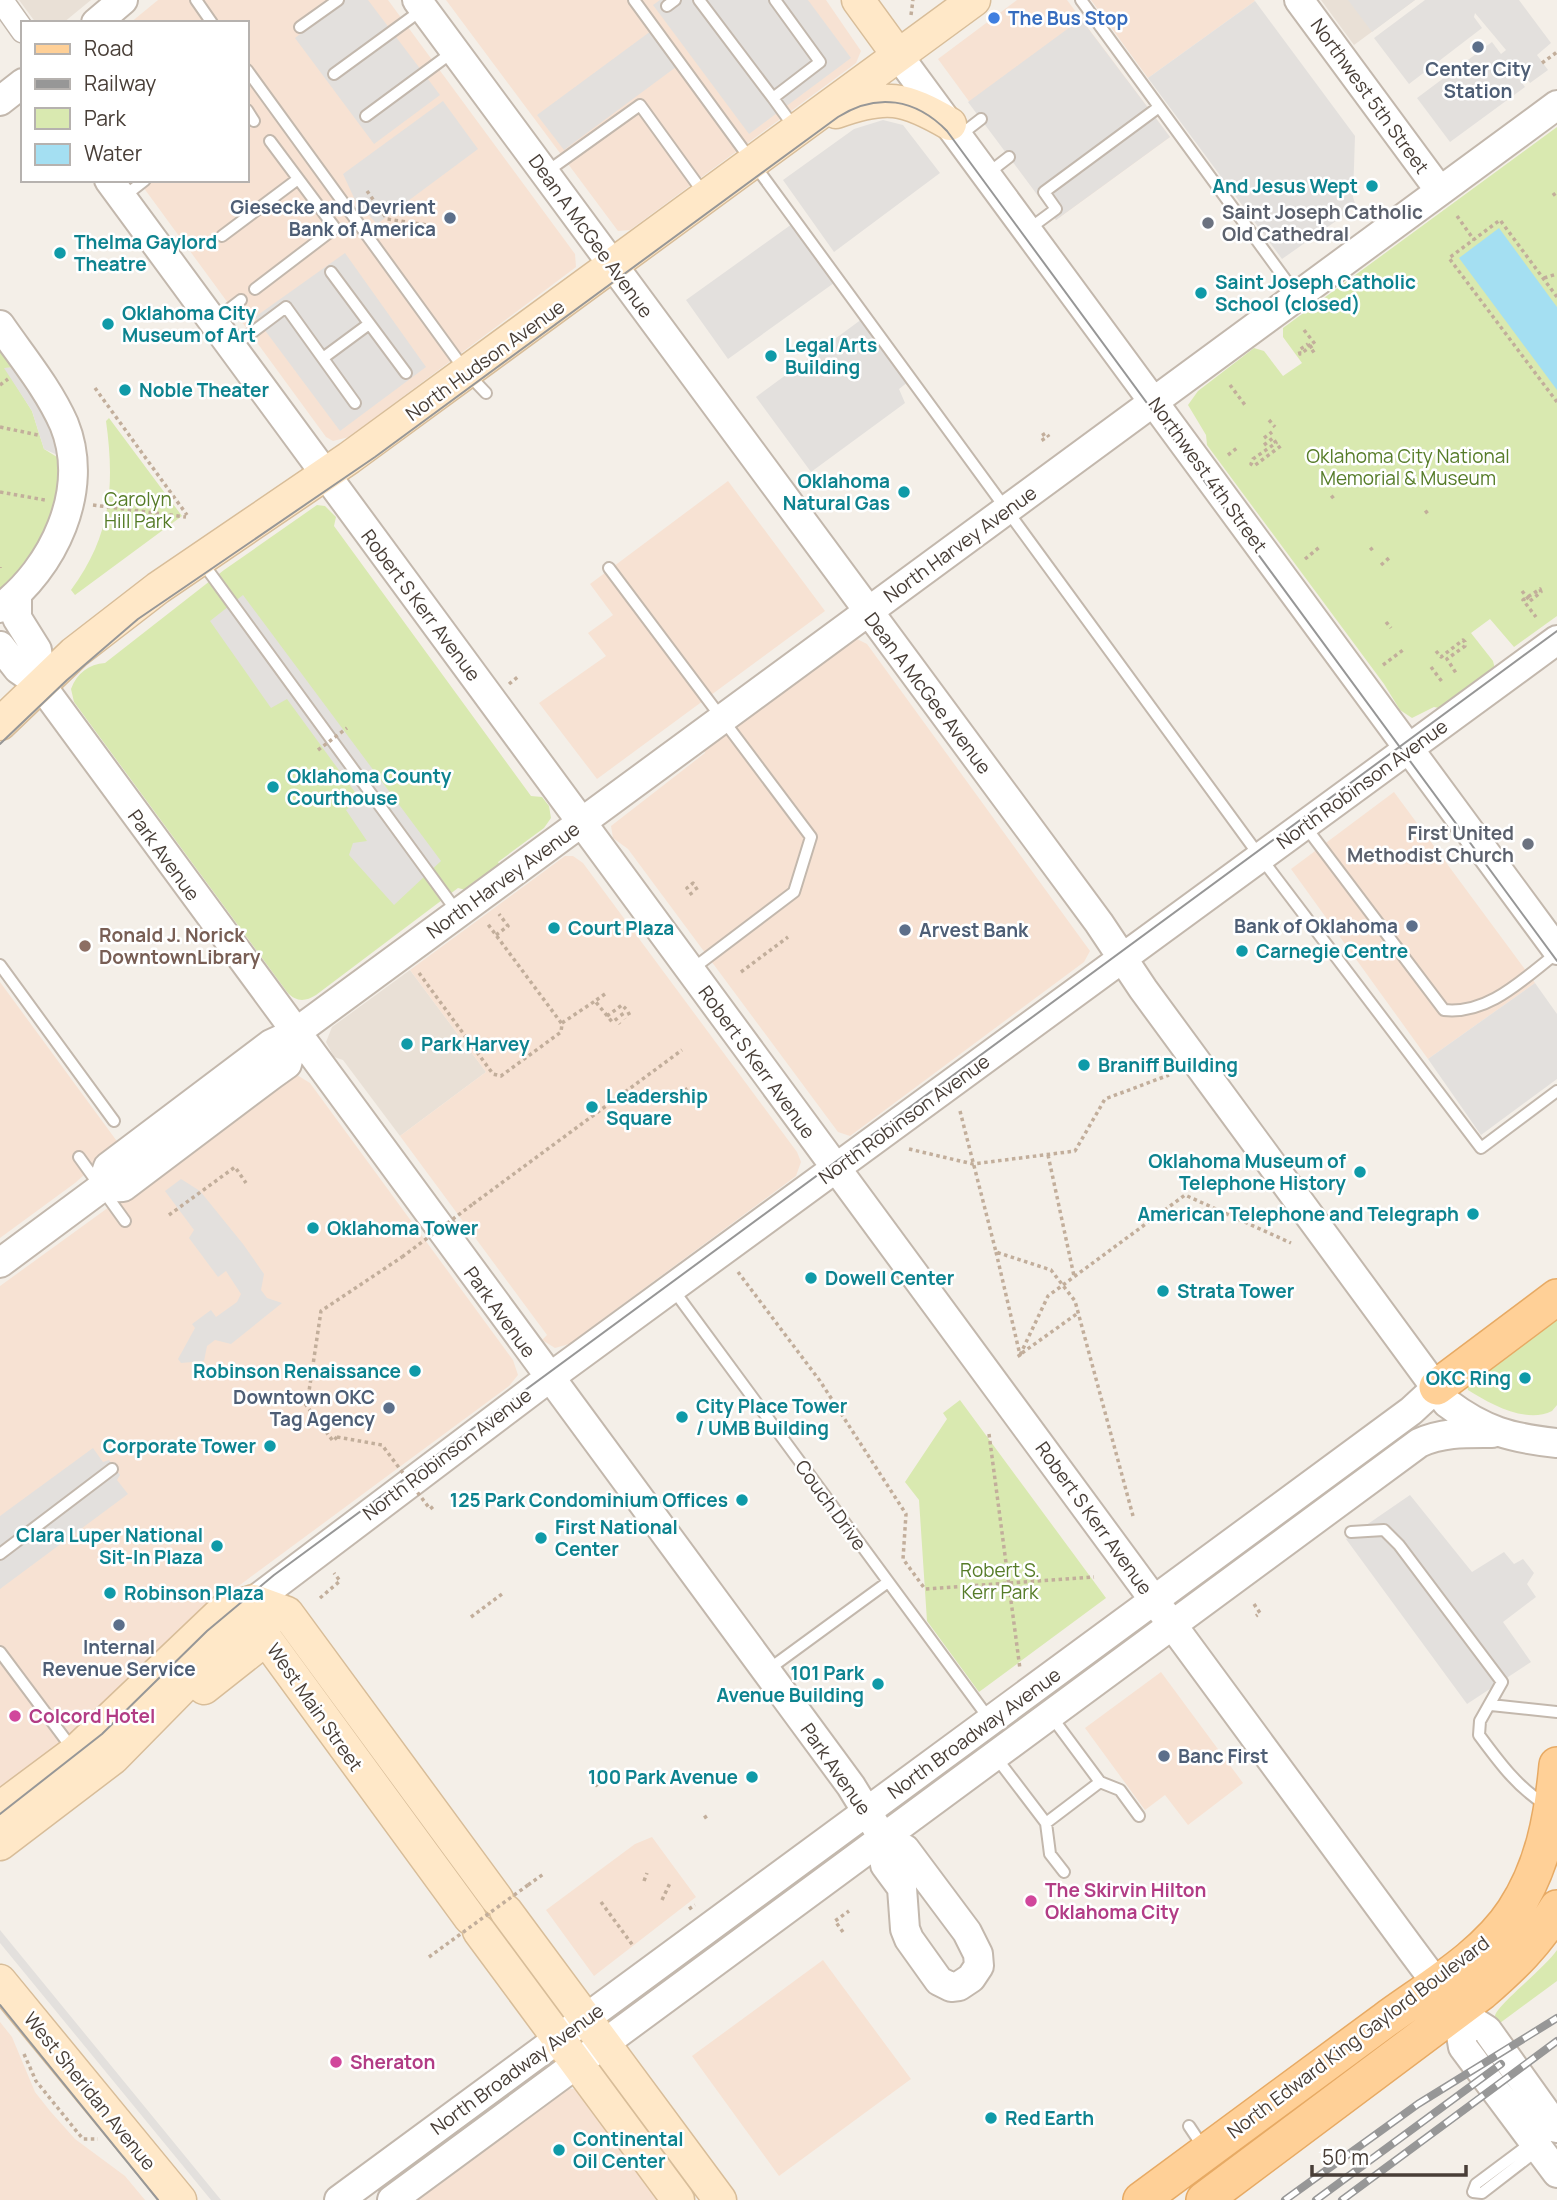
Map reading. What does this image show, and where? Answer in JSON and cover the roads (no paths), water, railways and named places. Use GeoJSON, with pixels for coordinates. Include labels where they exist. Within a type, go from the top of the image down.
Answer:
{"type":"FeatureCollection","features":[{"type":"Feature","properties":{"kind":"main road","name":"Northwest 4th Street"},"geometry":{"type":"LineString","coordinates":[[858,0],[898,55]]}},
{"type":"Feature","properties":{"kind":"main road","name":"North Hudson Avenue"},"geometry":{"type":"LineString","coordinates":[[0,724],[101,631],[324,475],[476,383],[614,267],[974,0]]}},
{"type":"Feature","properties":{"kind":"main road"},"geometry":{"type":"LineString","coordinates":[[804,126],[861,103],[889,99],[915,104],[954,130]]}},
{"type":"Feature","properties":{"kind":"main road"},"geometry":{"type":"LineString","coordinates":[[1437,1387],[1557,1297]]}},
{"type":"Feature","properties":{"kind":"main road","name":"West Main Street"},"geometry":{"type":"LineString","coordinates":[[254,1601],[266,1639],[678,2200]]}},
{"type":"Feature","properties":{"kind":"main road","name":"West Main Street"},"geometry":{"type":"LineString","coordinates":[[254,1601],[287,1613],[720,2200]]}},
{"type":"Feature","properties":{"kind":"main road","name":"North Robinson Avenue"},"geometry":{"type":"LineString","coordinates":[[0,1844],[239,1630],[254,1601]]}},
{"type":"Feature","properties":{"kind":"main road"},"geometry":{"type":"LineString","coordinates":[[93,1762],[266,1639]]}},
{"type":"Feature","properties":{"kind":"main road","name":"North Robinson Avenue"},"geometry":{"type":"LineString","coordinates":[[0,1808],[93,1762]]}},
{"type":"Feature","properties":{"kind":"main road","name":"North Edward King Gaylord Boulevard"},"geometry":{"type":"LineString","coordinates":[[1141,2200],[1198,2139],[1436,1982],[1492,1936],[1513,1913],[1538,1864],[1552,1808],[1557,1766]]}},
{"type":"Feature","properties":{"kind":"main road"},"geometry":{"type":"LineString","coordinates":[[380,1797],[407,1777]]}},
{"type":"Feature","properties":{"kind":"main road","name":"North Edward King Gaylord Boulevard"},"geometry":{"type":"LineString","coordinates":[[1209,2197],[1457,2011],[1517,1962],[1542,1933],[1557,1908]]}},
{"type":"Feature","properties":{"kind":"main road","name":"West Sheridan Avenue"},"geometry":{"type":"LineString","coordinates":[[0,1981],[180,2200]]}},
{"type":"Feature","properties":{"kind":"main road"},"geometry":{"type":"LineString","coordinates":[[1198,2139],[1215,2175],[1209,2197]]}},
{"type":"Feature","properties":{"kind":"street"},"geometry":{"type":"LineString","coordinates":[[1,0],[21,28]]}},
{"type":"Feature","properties":{"kind":"street"},"geometry":{"type":"LineString","coordinates":[[98,21],[123,0]]}},
{"type":"Feature","properties":{"kind":"street","name":"Northwest 5th Street"},"geometry":{"type":"LineString","coordinates":[[1299,0],[1440,191]]}},
{"type":"Feature","properties":{"kind":"street","name":"Dean A McGee Avenue"},"geometry":{"type":"LineString","coordinates":[[420,4],[1124,959],[1447,1403],[1468,1419],[1495,1433],[1557,1443]]}},
{"type":"Feature","properties":{"kind":"street","name":"Northwest 4th Street"},"geometry":{"type":"LineString","coordinates":[[898,55],[1557,951]]}},
{"type":"Feature","properties":{"kind":"street"},"geometry":{"type":"LineString","coordinates":[[0,101],[21,85]]}},
{"type":"Feature","properties":{"kind":"street","name":"North Harvey Avenue"},"geometry":{"type":"LineString","coordinates":[[0,1263],[101,1188],[108,1167],[271,1044],[295,1033],[1557,105]]}},
{"type":"Feature","properties":{"kind":"street","name":"Robert S Kerr Avenue"},"geometry":{"type":"LineString","coordinates":[[115,189],[1457,2011]]}},
{"type":"Feature","properties":{"kind":"street"},"geometry":{"type":"LineString","coordinates":[[0,325],[48,393],[70,443],[71,489],[57,540],[40,571],[8,602]]}},
{"type":"Feature","properties":{"kind":"street","name":"Park Avenue"},"geometry":{"type":"LineString","coordinates":[[8,602],[37,650],[41,685]]}},
{"type":"Feature","properties":{"kind":"street","name":"North Robinson Avenue"},"geometry":{"type":"LineString","coordinates":[[254,1601],[548,1378],[1557,640]]}},
{"type":"Feature","properties":{"kind":"street","name":"Park Avenue"},"geometry":{"type":"LineString","coordinates":[[0,646],[18,669],[41,685],[867,1812],[883,1838],[885,1865],[902,1888],[905,1929],[909,1939],[939,1980],[951,1987],[959,1986],[971,1978],[979,1966],[973,1943],[905,1849],[883,1838]]}},
{"type":"Feature","properties":{"kind":"street"},"geometry":{"type":"LineString","coordinates":[[1437,1387],[1459,1391],[1488,1412],[1557,1426]]}},
{"type":"Feature","properties":{"kind":"street","name":"North Broadway Avenue"},"geometry":{"type":"LineString","coordinates":[[339,2200],[568,2051],[867,1812],[1411,1411],[1437,1387]]}},
{"type":"Feature","properties":{"kind":"street","name":"North Broadway Avenue"},"geometry":{"type":"LineString","coordinates":[[595,2031],[883,1838],[1419,1443],[1450,1434],[1495,1433]]}},
{"type":"Feature","properties":{"kind":"street"},"geometry":{"type":"LineString","coordinates":[[1457,2011],[1463,2047],[1546,2136],[1557,2173]]}},
{"type":"Feature","properties":{"kind":"street","name":"North Broadway Avenue"},"geometry":{"type":"LineString","coordinates":[[392,2200],[568,2051]]}},
{"type":"Feature","properties":{"kind":"lane"},"geometry":{"type":"LineString","coordinates":[[196,0],[211,21]]}},
{"type":"Feature","properties":{"kind":"lane"},"geometry":{"type":"LineString","coordinates":[[300,27],[338,0]]}},
{"type":"Feature","properties":{"kind":"lane"},"geometry":{"type":"LineString","coordinates":[[634,0],[1261,858],[1481,1148],[1557,1091]]}},
{"type":"Feature","properties":{"kind":"lane"},"geometry":{"type":"LineString","coordinates":[[699,0],[773,98],[804,126]]}},
{"type":"Feature","properties":{"kind":"lane"},"geometry":{"type":"LineString","coordinates":[[773,98],[820,62],[775,0]]}},
{"type":"Feature","properties":{"kind":"lane"},"geometry":{"type":"LineString","coordinates":[[1081,0],[1099,33],[1126,70],[1159,107],[1298,296]]}},
{"type":"Feature","properties":{"kind":"lane"},"geometry":{"type":"LineString","coordinates":[[334,74],[420,4]]}},
{"type":"Feature","properties":{"kind":"lane"},"geometry":{"type":"LineString","coordinates":[[366,116],[454,50]]}},
{"type":"Feature","properties":{"kind":"lane"},"geometry":{"type":"LineString","coordinates":[[248,71],[476,383]]}},
{"type":"Feature","properties":{"kind":"lane"},"geometry":{"type":"LineString","coordinates":[[545,173],[640,105],[708,197]]}},
{"type":"Feature","properties":{"kind":"lane"},"geometry":{"type":"LineString","coordinates":[[1028,230],[1056,209],[1044,192],[1159,107]]}},
{"type":"Feature","properties":{"kind":"lane"},"geometry":{"type":"LineString","coordinates":[[248,112],[254,121]]}},
{"type":"Feature","properties":{"kind":"lane"},"geometry":{"type":"LineString","coordinates":[[954,130],[981,119]]}},
{"type":"Feature","properties":{"kind":"lane"},"geometry":{"type":"LineString","coordinates":[[254,289],[335,228],[270,141]]}},
{"type":"Feature","properties":{"kind":"lane"},"geometry":{"type":"LineString","coordinates":[[987,174],[1009,157]]}},
{"type":"Feature","properties":{"kind":"lane"},"geometry":{"type":"LineString","coordinates":[[222,236],[298,179]]}},
{"type":"Feature","properties":{"kind":"lane"},"geometry":{"type":"LineString","coordinates":[[115,189],[138,182]]}},
{"type":"Feature","properties":{"kind":"lane"},"geometry":{"type":"LineString","coordinates":[[331,272],[406,373]]}},
{"type":"Feature","properties":{"kind":"lane"},"geometry":{"type":"LineString","coordinates":[[213,321],[241,300]]}},
{"type":"Feature","properties":{"kind":"lane"},"geometry":{"type":"LineString","coordinates":[[232,348],[286,307],[355,403]]}},
{"type":"Feature","properties":{"kind":"lane"},"geometry":{"type":"LineString","coordinates":[[323,358],[369,324]]}},
{"type":"Feature","properties":{"kind":"lane"},"geometry":{"type":"LineString","coordinates":[[201,559],[458,913]]}},
{"type":"Feature","properties":{"kind":"lane"},"geometry":{"type":"LineString","coordinates":[[609,568],[811,837],[794,892],[691,970]]}},
{"type":"Feature","properties":{"kind":"lane"},"geometry":{"type":"LineString","coordinates":[[1305,826],[1444,1010],[1461,1012],[1508,992],[1557,951]]}},
{"type":"Feature","properties":{"kind":"lane"},"geometry":{"type":"LineString","coordinates":[[0,965],[114,1121]]}},
{"type":"Feature","properties":{"kind":"lane"},"geometry":{"type":"LineString","coordinates":[[79,1157],[125,1221]]}},
{"type":"Feature","properties":{"kind":"lane","name":"Couch Drive"},"geometry":{"type":"LineString","coordinates":[[672,1288],[991,1721]]}},
{"type":"Feature","properties":{"kind":"lane"},"geometry":{"type":"LineString","coordinates":[[0,1554],[112,1469]]}},
{"type":"Feature","properties":{"kind":"lane"},"geometry":{"type":"LineString","coordinates":[[1351,1532],[1384,1530],[1399,1545],[1502,1682],[1480,1721],[1479,1735],[1527,1793],[1552,1808]]}},
{"type":"Feature","properties":{"kind":"lane"},"geometry":{"type":"LineString","coordinates":[[766,1672],[888,1582]]}},
{"type":"Feature","properties":{"kind":"lane"},"geometry":{"type":"LineString","coordinates":[[0,1652],[93,1762]]}},
{"type":"Feature","properties":{"kind":"lane"},"geometry":{"type":"LineString","coordinates":[[1491,1705],[1557,1712]]}},
{"type":"Feature","properties":{"kind":"lane"},"geometry":{"type":"LineString","coordinates":[[1051,1716],[1100,1782],[1120,1790],[1139,1816]]}},
{"type":"Feature","properties":{"kind":"lane"},"geometry":{"type":"LineString","coordinates":[[995,1756],[1046,1823],[1050,1854],[1064,1872]]}},
{"type":"Feature","properties":{"kind":"lane"},"geometry":{"type":"LineString","coordinates":[[1046,1823],[1100,1782]]}},
{"type":"Feature","properties":{"kind":"lane"},"geometry":{"type":"LineString","coordinates":[[1546,2136],[1482,2193],[1473,2192],[1476,2184],[1546,2136]]}},
{"type":"Feature","properties":{"kind":"water"},"geometry":{"type":"Polygon","coordinates":[[[1499,228],[1557,307],[1557,390],[1459,258],[1499,228]]]}},
{"type":"Feature","properties":{"kind":"tram line"},"geometry":{"type":"LineString","coordinates":[[0,744],[67,680],[138,619],[375,457],[838,117],[867,104],[895,103],[922,112],[947,131],[1557,961]]}},
{"type":"Feature","properties":{"kind":"tram line"},"geometry":{"type":"LineString","coordinates":[[0,1814],[102,1734],[207,1631],[274,1575],[1557,631]]}},
{"type":"Feature","properties":{"kind":"tram line"},"geometry":{"type":"LineString","coordinates":[[0,2005],[158,2200]]}},
{"type":"Feature","properties":{"kind":"railway"},"geometry":{"type":"LineString","coordinates":[[1285,2200],[1418,2104],[1557,2018]]}},
{"type":"Feature","properties":{"kind":"railway"},"geometry":{"type":"LineString","coordinates":[[1342,2200],[1557,2041]]}},
{"type":"Feature","properties":{"kind":"railway"},"geometry":{"type":"LineString","coordinates":[[1316,2200],[1501,2064]]}},
{"type":"Feature","properties":{"kind":"place","name":"The Bus Stop"},"geometry":{"type":"Point","coordinates":[994,18]}},
{"type":"Feature","properties":{"kind":"place","name":"Center City Station"},"geometry":{"type":"Point","coordinates":[1478,47]}},
{"type":"Feature","properties":{"kind":"place","name":"And Jesus Wept"},"geometry":{"type":"Point","coordinates":[1372,186]}},
{"type":"Feature","properties":{"kind":"place","name":"Giesecke and Devrient Bank of America"},"geometry":{"type":"Point","coordinates":[450,218]}},
{"type":"Feature","properties":{"kind":"place","name":"Saint Joseph Catholic Old Cathedral"},"geometry":{"type":"Point","coordinates":[1208,223]}},
{"type":"Feature","properties":{"kind":"place","name":"Thelma Gaylord Theatre"},"geometry":{"type":"Point","coordinates":[60,253]}},
{"type":"Feature","properties":{"kind":"place","name":"Saint Joseph Catholic School (closed)"},"geometry":{"type":"Point","coordinates":[1201,293]}},
{"type":"Feature","properties":{"kind":"place","name":"Oklahoma City Museum of Art"},"geometry":{"type":"Point","coordinates":[108,324]}},
{"type":"Feature","properties":{"kind":"place","name":"Legal Arts Building"},"geometry":{"type":"Point","coordinates":[771,356]}},
{"type":"Feature","properties":{"kind":"place","name":"Noble Theater"},"geometry":{"type":"Point","coordinates":[125,390]}},
{"type":"Feature","properties":{"kind":"place","name":"Oklahoma Natural Gas"},"geometry":{"type":"Point","coordinates":[904,492]}},
{"type":"Feature","properties":{"kind":"place","name":"Oklahoma County Courthouse"},"geometry":{"type":"Point","coordinates":[273,787]}},
{"type":"Feature","properties":{"kind":"place","name":"First United Methodist Church"},"geometry":{"type":"Point","coordinates":[1528,844]}},
{"type":"Feature","properties":{"kind":"place","name":"Bank of Oklahoma"},"geometry":{"type":"Point","coordinates":[1412,926]}},
{"type":"Feature","properties":{"kind":"place","name":"Court Plaza"},"geometry":{"type":"Point","coordinates":[554,928]}},
{"type":"Feature","properties":{"kind":"place","name":"Arvest Bank"},"geometry":{"type":"Point","coordinates":[905,930]}},
{"type":"Feature","properties":{"kind":"place","name":"Ronald J. Norick DowntownLibrary"},"geometry":{"type":"Point","coordinates":[85,946]}},
{"type":"Feature","properties":{"kind":"place","name":"Carnegie Centre"},"geometry":{"type":"Point","coordinates":[1242,951]}},
{"type":"Feature","properties":{"kind":"place","name":"Park Harvey"},"geometry":{"type":"Point","coordinates":[407,1044]}},
{"type":"Feature","properties":{"kind":"place","name":"Braniff Building"},"geometry":{"type":"Point","coordinates":[1084,1065]}},
{"type":"Feature","properties":{"kind":"place","name":"Leadership Square"},"geometry":{"type":"Point","coordinates":[592,1107]}},
{"type":"Feature","properties":{"kind":"place","name":"Oklahoma Museum of Telephone History"},"geometry":{"type":"Point","coordinates":[1360,1172]}},
{"type":"Feature","properties":{"kind":"place","name":"American Telephone and Telegraph"},"geometry":{"type":"Point","coordinates":[1473,1214]}},
{"type":"Feature","properties":{"kind":"place","name":"Oklahoma Tower"},"geometry":{"type":"Point","coordinates":[313,1228]}},
{"type":"Feature","properties":{"kind":"place","name":"Dowell Center"},"geometry":{"type":"Point","coordinates":[811,1278]}},
{"type":"Feature","properties":{"kind":"place","name":"Strata Tower"},"geometry":{"type":"Point","coordinates":[1163,1291]}},
{"type":"Feature","properties":{"kind":"place","name":"Robinson Renaissance"},"geometry":{"type":"Point","coordinates":[415,1371]}},
{"type":"Feature","properties":{"kind":"place","name":"OKC Ring"},"geometry":{"type":"Point","coordinates":[1525,1378]}},
{"type":"Feature","properties":{"kind":"place","name":"Downtown OKC Tag Agency"},"geometry":{"type":"Point","coordinates":[389,1408]}},
{"type":"Feature","properties":{"kind":"place","name":"City Place Tower / UMB Building"},"geometry":{"type":"Point","coordinates":[682,1417]}},
{"type":"Feature","properties":{"kind":"place","name":"Corporate Tower"},"geometry":{"type":"Point","coordinates":[270,1446]}},
{"type":"Feature","properties":{"kind":"place","name":"125 Park Condominium Offices"},"geometry":{"type":"Point","coordinates":[742,1500]}},
{"type":"Feature","properties":{"kind":"place","name":"First National Center"},"geometry":{"type":"Point","coordinates":[541,1538]}},
{"type":"Feature","properties":{"kind":"place","name":"Clara Luper National Sit-In Plaza"},"geometry":{"type":"Point","coordinates":[217,1546]}},
{"type":"Feature","properties":{"kind":"place","name":"Robinson Plaza"},"geometry":{"type":"Point","coordinates":[110,1593]}},
{"type":"Feature","properties":{"kind":"place","name":"Internal Revenue Service"},"geometry":{"type":"Point","coordinates":[119,1625]}},
{"type":"Feature","properties":{"kind":"place","name":"101 Park Avenue Building"},"geometry":{"type":"Point","coordinates":[878,1684]}},
{"type":"Feature","properties":{"kind":"place","name":"Colcord Hotel"},"geometry":{"type":"Point","coordinates":[15,1716]}},
{"type":"Feature","properties":{"kind":"place","name":"Banc First"},"geometry":{"type":"Point","coordinates":[1164,1756]}},
{"type":"Feature","properties":{"kind":"place","name":"100 Park Avenue"},"geometry":{"type":"Point","coordinates":[752,1777]}},
{"type":"Feature","properties":{"kind":"place","name":"The Skirvin Hilton Oklahoma City"},"geometry":{"type":"Point","coordinates":[1031,1901]}},
{"type":"Feature","properties":{"kind":"place","name":"Sheraton"},"geometry":{"type":"Point","coordinates":[336,2062]}},
{"type":"Feature","properties":{"kind":"place","name":"Red Earth"},"geometry":{"type":"Point","coordinates":[991,2118]}},
{"type":"Feature","properties":{"kind":"place","name":"Continental Oil Center"},"geometry":{"type":"Point","coordinates":[559,2150]}},
{"type":"Feature","properties":{"kind":"park label","name":"Oklahoma City National Memorial & Museum"},"geometry":{"type":"Point","coordinates":[1408,467]}},
{"type":"Feature","properties":{"kind":"park label","name":"Carolyn Hill Park"},"geometry":{"type":"Point","coordinates":[138,510]}},
{"type":"Feature","properties":{"kind":"park label","name":"Robert S. Kerr Park"},"geometry":{"type":"Point","coordinates":[1000,1581]}}]}
